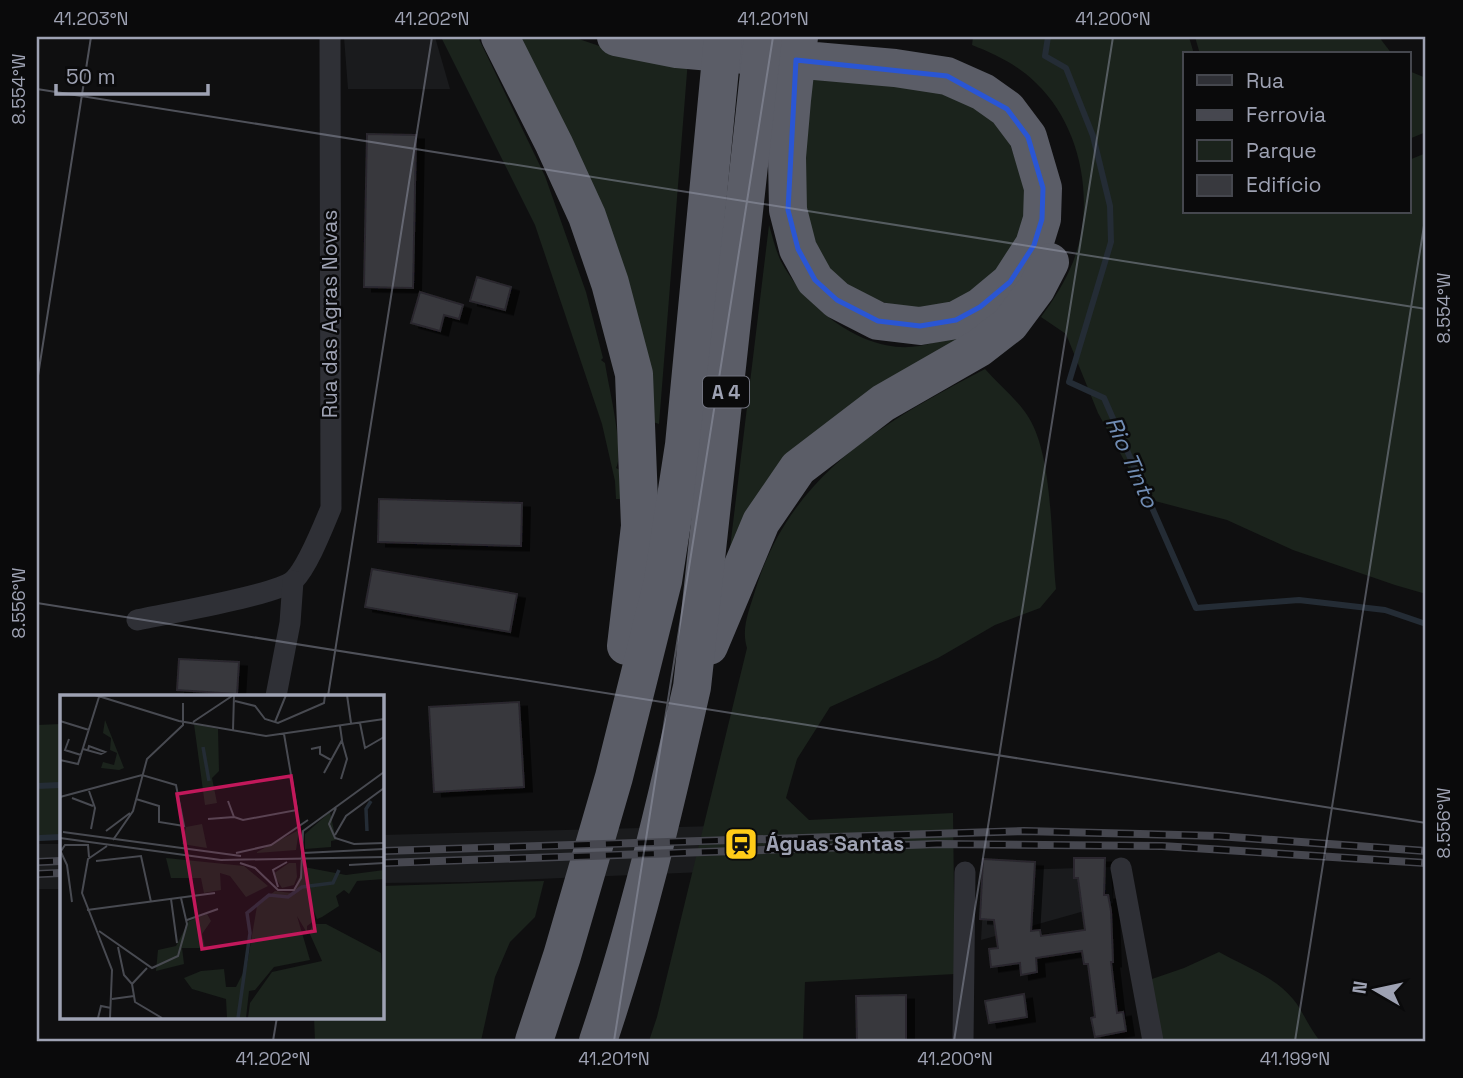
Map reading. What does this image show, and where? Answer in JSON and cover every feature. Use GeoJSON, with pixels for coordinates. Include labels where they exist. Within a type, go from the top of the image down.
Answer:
{"type":"FeatureCollection","features":[{"type":"Feature","properties":{"kind":"highway"},"geometry":{"type":"LineString","coordinates":[[500,37],[587,216],[610,283],[634,374],[640,526],[626,641],[629,714]]}},
{"type":"Feature","properties":{"kind":"highway"},"geometry":{"type":"LineString","coordinates":[[616,37],[677,49],[921,72],[947,76],[984,92],[1007,109],[1028,137],[1043,188],[1042,219],[1034,246],[1010,282],[980,307],[956,320],[920,326],[878,321],[837,300],[815,280],[798,249],[788,210],[787,157],[774,98],[799,37]]}},
{"type":"Feature","properties":{"kind":"highway","name":"A 4"},"geometry":{"type":"LineString","coordinates":[[534,1041],[562,956],[614,777],[663,581],[684,445],[723,37]]}},
{"type":"Feature","properties":{"kind":"highway","name":"A 4"},"geometry":{"type":"LineString","coordinates":[[598,1041],[626,953],[692,687],[774,98],[763,37]]}},
{"type":"Feature","properties":{"kind":"highway"},"geometry":{"type":"LineString","coordinates":[[692,687],[761,522],[798,468],[883,403],[979,348],[1010,324],[1036,289],[1056,251],[1070,189],[1055,134],[1027,99],[999,75],[954,56],[908,48],[791,37]]}},
{"type":"Feature","properties":{"kind":"street","name":"Rua das Agras Novas"},"geometry":{"type":"LineString","coordinates":[[276,695],[290,623],[293,581],[318,540],[331,508],[330,37]]}},
{"type":"Feature","properties":{"kind":"street"},"geometry":{"type":"LineString","coordinates":[[137,620],[253,595],[293,581]]}},
{"type":"Feature","properties":{"kind":"street"},"geometry":{"type":"LineString","coordinates":[[1121,868],[1153,1041]]}},
{"type":"Feature","properties":{"kind":"street"},"geometry":{"type":"LineString","coordinates":[[963,1041],[965,873]]}},
{"type":"Feature","properties":{"kind":"highlighted area"},"geometry":{"type":"Polygon","coordinates":[[[796,60],[947,76],[1007,109],[1028,137],[1043,188],[1042,219],[1034,245],[1010,282],[980,307],[956,320],[920,326],[878,321],[837,300],[815,280],[798,249],[788,210],[796,60]]]}},
{"type":"Feature","properties":{"kind":"shaded area"},"geometry":{"type":"Polygon","coordinates":[[[344,37],[435,37],[450,89],[348,89],[344,37]]]}},
{"type":"Feature","properties":{"kind":"shaded area"},"geometry":{"type":"Polygon","coordinates":[[[937,820],[938,862],[469,882],[383,883],[383,835],[937,820]]]}},
{"type":"Feature","properties":{"kind":"shaded area"},"geometry":{"type":"Polygon","coordinates":[[[37,844],[60,844],[60,889],[37,889],[37,844]]]}},
{"type":"Feature","properties":{"kind":"shaded area"},"geometry":{"type":"Polygon","coordinates":[[[1111,867],[1113,903],[981,940],[985,871],[1111,867]]]}},
{"type":"Feature","properties":{"kind":"green space"},"geometry":{"type":"Polygon","coordinates":[[[441,37],[478,37],[545,176],[586,292],[603,358],[601,360],[605,363],[617,434],[616,468],[620,470],[620,499],[616,499],[615,481],[602,424],[535,225],[441,37]]]}},
{"type":"Feature","properties":{"kind":"green space"},"geometry":{"type":"Polygon","coordinates":[[[512,37],[573,37],[614,51],[688,60],[659,424],[653,422],[512,37]]]}},
{"type":"Feature","properties":{"kind":"green space"},"geometry":{"type":"Polygon","coordinates":[[[973,37],[1189,37],[1193,52],[1183,52],[1183,214],[1410,214],[1410,160],[1426,153],[1426,594],[1293,550],[1227,520],[1155,501],[1130,471],[1098,413],[1066,334],[1041,317],[1073,262],[1080,239],[1084,191],[1074,143],[1052,101],[1036,83],[1006,61],[972,45],[973,37]]]}},
{"type":"Feature","properties":{"kind":"green space"},"geometry":{"type":"Polygon","coordinates":[[[1195,37],[1379,37],[1390,52],[1199,52],[1195,37]]]}},
{"type":"Feature","properties":{"kind":"green space"},"geometry":{"type":"Polygon","coordinates":[[[1410,71],[1426,78],[1426,132],[1410,139],[1410,71]]]}},
{"type":"Feature","properties":{"kind":"green space"},"geometry":{"type":"Polygon","coordinates":[[[810,79],[943,90],[977,108],[1006,133],[1031,203],[1021,243],[994,279],[958,306],[920,313],[845,291],[820,260],[799,191],[810,79]]]}},
{"type":"Feature","properties":{"kind":"green space"},"geometry":{"type":"Polygon","coordinates":[[[769,225],[781,260],[794,281],[823,312],[859,336],[899,347],[919,346],[952,337],[1004,314],[730,548],[769,225]]]}},
{"type":"Feature","properties":{"kind":"green space"},"geometry":{"type":"Polygon","coordinates":[[[985,369],[1025,411],[1037,435],[1050,500],[1056,589],[1040,608],[995,625],[938,658],[830,707],[797,759],[786,798],[809,820],[953,813],[955,974],[805,982],[803,1041],[649,1041],[747,648],[746,620],[771,550],[792,514],[817,483],[845,456],[911,410],[985,369]]]}},
{"type":"Feature","properties":{"kind":"green space"},"geometry":{"type":"Polygon","coordinates":[[[60,724],[60,836],[37,836],[37,725],[60,724]]]}},
{"type":"Feature","properties":{"kind":"green space"},"geometry":{"type":"Polygon","coordinates":[[[544,881],[535,917],[510,942],[495,977],[481,1041],[315,1041],[314,1018],[383,1018],[383,886],[544,881]]]}},
{"type":"Feature","properties":{"kind":"green space"},"geometry":{"type":"Polygon","coordinates":[[[1219,952],[1268,978],[1286,991],[1320,1041],[1151,1041],[1152,979],[1219,952]]]}},
{"type":"Feature","properties":{"kind":"building"},"geometry":{"type":"Polygon","coordinates":[[[367,134],[416,135],[413,288],[364,287],[367,134]]]}},
{"type":"Feature","properties":{"kind":"building"},"geometry":{"type":"Polygon","coordinates":[[[477,277],[511,287],[505,310],[470,301],[477,277]]]}},
{"type":"Feature","properties":{"kind":"building"},"geometry":{"type":"Polygon","coordinates":[[[420,292],[463,305],[459,319],[444,315],[440,331],[411,323],[420,292]]]}},
{"type":"Feature","properties":{"kind":"building"},"geometry":{"type":"Polygon","coordinates":[[[379,499],[522,503],[521,546],[378,542],[379,499]]]}},
{"type":"Feature","properties":{"kind":"building"},"geometry":{"type":"Polygon","coordinates":[[[372,569],[517,594],[510,632],[365,607],[372,569]]]}},
{"type":"Feature","properties":{"kind":"building"},"geometry":{"type":"Polygon","coordinates":[[[179,659],[239,662],[237,694],[177,690],[179,659]]]}},
{"type":"Feature","properties":{"kind":"building"},"geometry":{"type":"Polygon","coordinates":[[[519,702],[524,787],[434,792],[429,707],[519,702]]]}},
{"type":"Feature","properties":{"kind":"building"},"geometry":{"type":"Polygon","coordinates":[[[1074,858],[1105,858],[1104,895],[1108,895],[1111,911],[1111,962],[1117,1013],[1123,1012],[1126,1031],[1095,1037],[1091,1018],[1095,1017],[1088,964],[1084,964],[1082,951],[1036,958],[1037,972],[1021,975],[1020,963],[991,967],[989,949],[998,948],[994,920],[980,919],[983,859],[1035,862],[1031,931],[1040,930],[1041,936],[1085,930],[1078,878],[1074,878],[1074,858]]]}},
{"type":"Feature","properties":{"kind":"building"},"geometry":{"type":"Polygon","coordinates":[[[1024,994],[1027,1017],[989,1023],[985,1001],[1024,994]]]}},
{"type":"Feature","properties":{"kind":"building"},"geometry":{"type":"Polygon","coordinates":[[[906,995],[906,1041],[857,1041],[856,996],[906,995]]]}},
{"type":"Feature","properties":{"kind":"waterway","name":"Rio Tinto"},"geometry":{"type":"LineString","coordinates":[[1048,37],[1045,56],[1066,68],[1093,136],[1110,206],[1111,242],[1069,382],[1104,398],[1196,608],[1299,600],[1385,610],[1426,624]]}},
{"type":"Feature","properties":{"kind":"waterway"},"geometry":{"type":"LineString","coordinates":[[37,786],[60,785]]}},
{"type":"Feature","properties":{"kind":"waterway"},"geometry":{"type":"LineString","coordinates":[[40,838],[60,837]]}},
{"type":"Feature","properties":{"kind":"railway"},"geometry":{"type":"LineString","coordinates":[[383,851],[1024,831],[1218,836],[1426,851]]}},
{"type":"Feature","properties":{"kind":"railway"},"geometry":{"type":"LineString","coordinates":[[383,863],[937,844],[1162,846],[1426,863]]}},
{"type":"Feature","properties":{"kind":"railway"},"geometry":{"type":"LineString","coordinates":[[37,862],[60,861]]}},
{"type":"Feature","properties":{"kind":"railway"},"geometry":{"type":"LineString","coordinates":[[37,874],[60,873]]}},
{"type":"Feature","properties":{"kind":"place","name":"Águas Santas"},"geometry":{"type":"Point","coordinates":[741,844]}}]}
